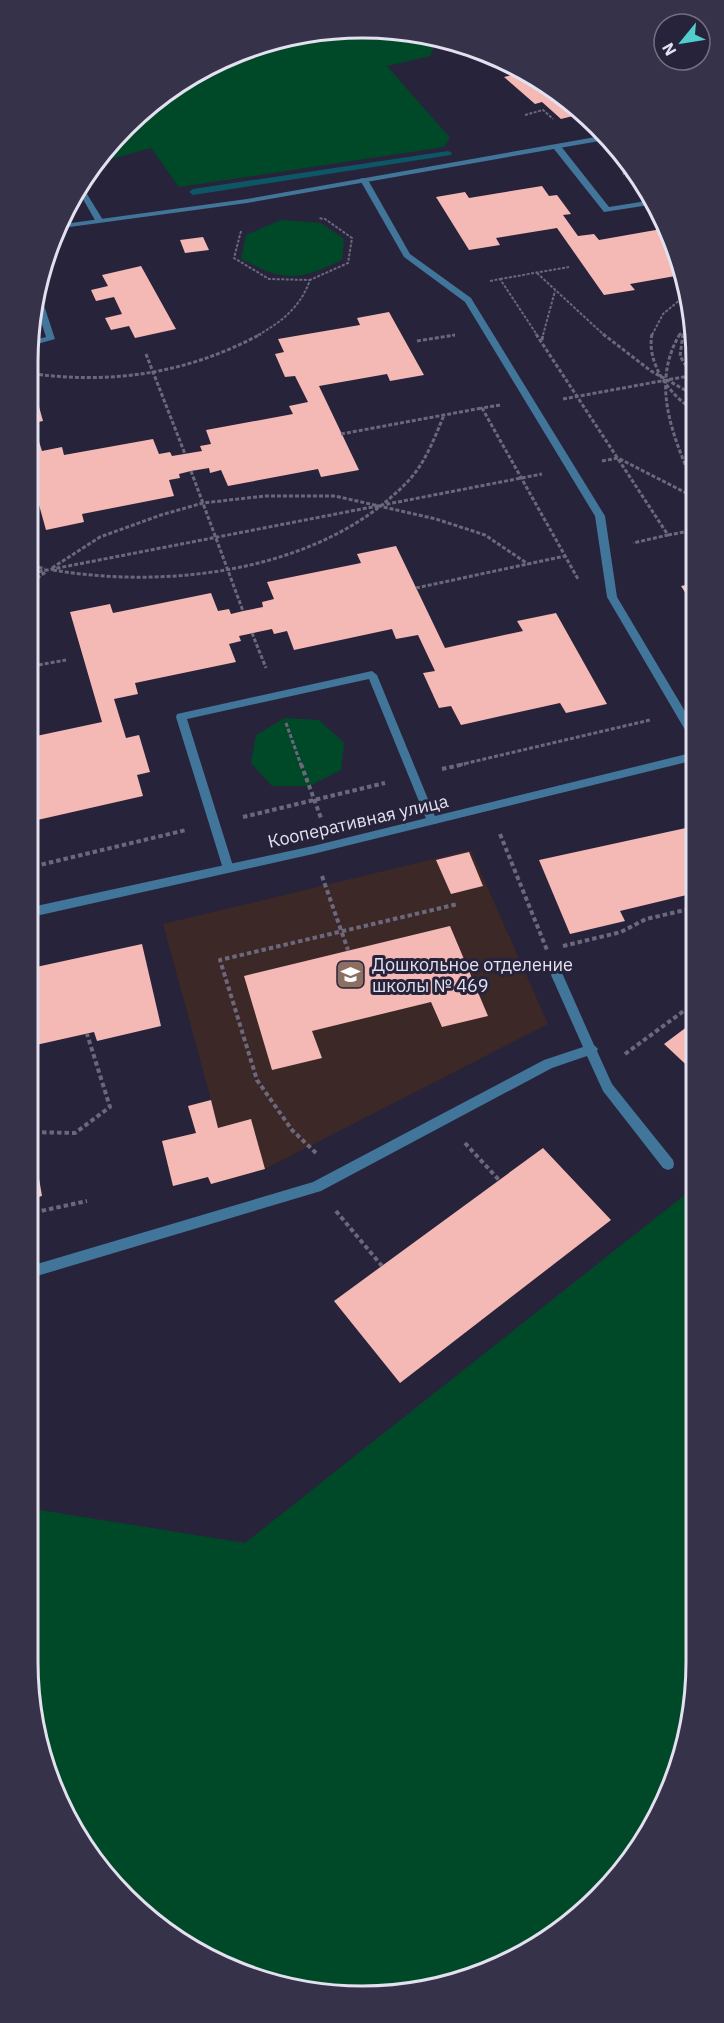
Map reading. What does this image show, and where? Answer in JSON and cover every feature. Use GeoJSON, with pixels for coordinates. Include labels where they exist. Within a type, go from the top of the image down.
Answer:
{"type":"FeatureCollection","features":[{"type":"Feature","properties":{"kind":"street"},"geometry":{"type":"LineString","coordinates":[[68,225],[247,201],[597,139]]}},
{"type":"Feature","properties":{"kind":"street"},"geometry":{"type":"LineString","coordinates":[[557,147],[607,210],[645,204]]}},
{"type":"Feature","properties":{"kind":"street"},"geometry":{"type":"LineString","coordinates":[[364,180],[407,255],[468,300],[600,516],[612,597],[686,722]]}},
{"type":"Feature","properties":{"kind":"street"},"geometry":{"type":"LineString","coordinates":[[85,194],[99,220]]}},
{"type":"Feature","properties":{"kind":"street"},"geometry":{"type":"LineString","coordinates":[[38,341],[51,339],[42,311]]}},
{"type":"Feature","properties":{"kind":"street"},"geometry":{"type":"LineString","coordinates":[[228,868],[181,717],[372,675],[432,821]]}},
{"type":"Feature","properties":{"kind":"street","name":"Кооперативная улица"},"geometry":{"type":"LineString","coordinates":[[38,911],[313,850],[686,758]]}},
{"type":"Feature","properties":{"kind":"street"},"geometry":{"type":"LineString","coordinates":[[557,975],[607,1087],[668,1164]]}},
{"type":"Feature","properties":{"kind":"street"},"geometry":{"type":"LineString","coordinates":[[38,1270],[316,1187],[548,1064],[592,1049]]}},
{"type":"Feature","properties":{"kind":"path"},"geometry":{"type":"LineString","coordinates":[[249,228],[239,232],[234,258],[269,279],[310,280],[348,263],[352,238],[325,219],[314,218]]}},
{"type":"Feature","properties":{"kind":"path"},"geometry":{"type":"LineString","coordinates":[[500,279],[569,267]]}},
{"type":"Feature","properties":{"kind":"path"},"geometry":{"type":"LineString","coordinates":[[537,273],[555,291],[664,380],[686,405]]}},
{"type":"Feature","properties":{"kind":"path"},"geometry":{"type":"LineString","coordinates":[[38,374],[73,379],[111,379],[154,373],[205,359],[249,342],[284,318],[304,297],[310,280]]}},
{"type":"Feature","properties":{"kind":"path"},"geometry":{"type":"LineString","coordinates":[[542,341],[547,313],[555,291]]}},
{"type":"Feature","properties":{"kind":"path"},"geometry":{"type":"LineString","coordinates":[[680,298],[669,305],[653,328],[650,354],[664,380],[673,426],[686,463]]}},
{"type":"Feature","properties":{"kind":"path"},"geometry":{"type":"LineString","coordinates":[[664,380],[670,351],[685,327]]}},
{"type":"Feature","properties":{"kind":"path"},"geometry":{"type":"LineString","coordinates":[[417,341],[463,333]]}},
{"type":"Feature","properties":{"kind":"path"},"geometry":{"type":"LineString","coordinates":[[681,333],[680,354],[686,364]]}},
{"type":"Feature","properties":{"kind":"path"},"geometry":{"type":"LineString","coordinates":[[146,354],[185,454]]}},
{"type":"Feature","properties":{"kind":"path"},"geometry":{"type":"LineString","coordinates":[[341,434],[503,404],[533,405],[686,376]]}},
{"type":"Feature","properties":{"kind":"path"},"geometry":{"type":"LineString","coordinates":[[664,380],[686,391]]}},
{"type":"Feature","properties":{"kind":"path"},"geometry":{"type":"LineString","coordinates":[[482,408],[582,587]]}},
{"type":"Feature","properties":{"kind":"path"},"geometry":{"type":"LineString","coordinates":[[38,567],[92,576],[156,578],[227,570],[280,556],[346,529],[379,506],[410,479],[432,446],[444,415]]}},
{"type":"Feature","properties":{"kind":"path"},"geometry":{"type":"LineString","coordinates":[[38,572],[618,458],[686,492]]}},
{"type":"Feature","properties":{"kind":"path"},"geometry":{"type":"LineString","coordinates":[[191,471],[243,612]]}},
{"type":"Feature","properties":{"kind":"path"},"geometry":{"type":"LineString","coordinates":[[38,578],[100,537],[203,503],[265,496],[335,496],[436,519],[485,535],[528,564]]}},
{"type":"Feature","properties":{"kind":"path"},"geometry":{"type":"LineString","coordinates":[[668,535],[686,532]]}},
{"type":"Feature","properties":{"kind":"path"},"geometry":{"type":"LineString","coordinates":[[416,588],[565,556]]}},
{"type":"Feature","properties":{"kind":"path"},"geometry":{"type":"LineString","coordinates":[[252,633],[331,845]]}},
{"type":"Feature","properties":{"kind":"path"},"geometry":{"type":"LineString","coordinates":[[38,665],[66,660]]}},
{"type":"Feature","properties":{"kind":"path"},"geometry":{"type":"LineString","coordinates":[[38,865],[681,713]]}},
{"type":"Feature","properties":{"kind":"path"},"geometry":{"type":"LineString","coordinates":[[489,807],[557,975]]}},
{"type":"Feature","properties":{"kind":"path"},"geometry":{"type":"LineString","coordinates":[[313,850],[348,950]]}},
{"type":"Feature","properties":{"kind":"path"},"geometry":{"type":"LineString","coordinates":[[311,1146],[292,1130],[257,1080],[220,960],[458,904]]}},
{"type":"Feature","properties":{"kind":"path"},"geometry":{"type":"LineString","coordinates":[[546,949],[621,932],[646,919],[686,910]]}},
{"type":"Feature","properties":{"kind":"path"},"geometry":{"type":"LineString","coordinates":[[601,1072],[686,1009]]}},
{"type":"Feature","properties":{"kind":"path"},"geometry":{"type":"LineString","coordinates":[[38,1132],[75,1133],[110,1107],[87,1034]]}},
{"type":"Feature","properties":{"kind":"path"},"geometry":{"type":"LineString","coordinates":[[443,1120],[499,1180]]}},
{"type":"Feature","properties":{"kind":"path"},"geometry":{"type":"LineString","coordinates":[[316,1187],[382,1266]]}},
{"type":"Feature","properties":{"kind":"path"},"geometry":{"type":"LineString","coordinates":[[38,1212],[87,1201]]}},
{"type":"Feature","properties":{"kind":"shaded area","name":"Дошкольное отделение школы № 469"},"geometry":{"type":"Polygon","coordinates":[[[471,850],[548,1024],[265,1169],[211,1184],[208,1177],[173,1186],[162,1141],[196,1133],[188,1106],[211,1100],[163,924],[471,850]]]}},
{"type":"Feature","properties":{"kind":"green space"},"geometry":{"type":"Polygon","coordinates":[[[341,38],[383,38],[434,46],[430,56],[387,66],[450,138],[444,147],[179,187],[151,148],[108,160],[148,118],[164,105],[200,81],[238,62],[299,44],[341,38]]]}},
{"type":"Feature","properties":{"kind":"green space"},"geometry":{"type":"Polygon","coordinates":[[[281,220],[321,223],[344,239],[342,260],[313,272],[291,276],[269,272],[241,259],[246,235],[281,220]]]}},
{"type":"Feature","properties":{"kind":"green space"},"geometry":{"type":"Polygon","coordinates":[[[285,718],[319,720],[344,743],[341,770],[309,786],[272,786],[251,763],[256,735],[285,718]]]}},
{"type":"Feature","properties":{"kind":"green space"},"geometry":{"type":"Polygon","coordinates":[[[686,1194],[686,1682],[684,1703],[669,1765],[643,1823],[606,1875],[560,1918],[506,1952],[446,1974],[383,1985],[320,1983],[258,1968],[218,1952],[164,1918],[118,1875],[92,1841],[71,1805],[55,1765],[44,1724],[38,1682],[38,1510],[245,1543],[686,1194]]]}},
{"type":"Feature","properties":{"kind":"building"},"geometry":{"type":"Polygon","coordinates":[[[513,75],[524,81],[573,116],[561,119],[542,102],[535,104],[504,77],[513,75]]]}},
{"type":"Feature","properties":{"kind":"building"},"geometry":{"type":"Polygon","coordinates":[[[542,186],[549,196],[557,195],[571,214],[563,215],[578,236],[594,234],[599,240],[658,230],[674,276],[630,284],[635,290],[604,295],[557,228],[496,238],[500,245],[469,250],[436,197],[465,192],[469,198],[542,186]]]}},
{"type":"Feature","properties":{"kind":"building"},"geometry":{"type":"Polygon","coordinates":[[[203,237],[209,250],[185,253],[180,240],[203,237]]]}},
{"type":"Feature","properties":{"kind":"building"},"geometry":{"type":"Polygon","coordinates":[[[141,266],[176,329],[135,338],[129,326],[111,330],[105,318],[122,314],[114,297],[96,301],[91,290],[108,286],[102,275],[141,266]]]}},
{"type":"Feature","properties":{"kind":"building"},"geometry":{"type":"Polygon","coordinates":[[[389,312],[424,375],[390,381],[387,374],[319,386],[359,470],[321,477],[318,469],[228,486],[221,470],[210,473],[209,468],[191,471],[179,474],[180,478],[169,480],[174,496],[82,514],[84,522],[46,530],[38,501],[38,439],[42,451],[62,447],[64,455],[153,439],[159,454],[170,452],[172,456],[202,451],[200,446],[211,444],[206,430],[293,414],[289,406],[308,402],[295,376],[285,377],[275,354],[284,352],[278,339],[360,325],[357,318],[389,312]]]}},
{"type":"Feature","properties":{"kind":"building"},"geometry":{"type":"Polygon","coordinates":[[[38,403],[43,421],[38,422],[38,403]]]}},
{"type":"Feature","properties":{"kind":"building"},"geometry":{"type":"Polygon","coordinates":[[[396,546],[445,648],[523,631],[517,621],[556,613],[607,704],[566,713],[560,703],[461,725],[451,706],[439,708],[423,673],[435,671],[418,635],[396,639],[392,629],[294,650],[287,631],[274,634],[272,629],[239,636],[241,641],[229,644],[236,662],[135,683],[138,694],[114,699],[126,738],[139,735],[150,772],[137,775],[143,796],[38,820],[38,736],[102,722],[70,612],[110,604],[113,613],[211,593],[218,611],[229,609],[231,614],[263,607],[262,602],[274,599],[267,582],[361,563],[357,554],[396,546]]]}},
{"type":"Feature","properties":{"kind":"building"},"geometry":{"type":"Polygon","coordinates":[[[686,828],[686,895],[620,911],[625,921],[570,934],[539,860],[686,828]]]}},
{"type":"Feature","properties":{"kind":"building"},"geometry":{"type":"Polygon","coordinates":[[[469,852],[483,886],[451,894],[436,860],[469,852]]]}},
{"type":"Feature","properties":{"kind":"building"},"geometry":{"type":"Polygon","coordinates":[[[450,926],[488,1016],[442,1027],[431,1002],[312,1031],[322,1058],[272,1070],[244,976],[450,926]]]}},
{"type":"Feature","properties":{"kind":"building"},"geometry":{"type":"Polygon","coordinates":[[[142,944],[161,1026],[97,1041],[94,1032],[38,1045],[38,967],[142,944]]]}},
{"type":"Feature","properties":{"kind":"building"},"geometry":{"type":"Polygon","coordinates":[[[686,1028],[686,1065],[664,1044],[686,1028]]]}},
{"type":"Feature","properties":{"kind":"building"},"geometry":{"type":"Polygon","coordinates":[[[211,1100],[218,1128],[251,1119],[265,1169],[211,1184],[208,1177],[173,1186],[162,1141],[196,1133],[188,1106],[211,1100]]]}},
{"type":"Feature","properties":{"kind":"building"},"geometry":{"type":"Polygon","coordinates":[[[543,1148],[611,1220],[400,1383],[334,1301],[543,1148]]]}},
{"type":"Feature","properties":{"kind":"building"},"geometry":{"type":"Polygon","coordinates":[[[38,1173],[42,1196],[38,1197],[38,1173]]]}},
{"type":"Feature","properties":{"kind":"waterway"},"geometry":{"type":"LineString","coordinates":[[193,192],[448,153]]}},
{"type":"Feature","properties":{"kind":"place","name":"Дошкольное отделение школы № 469"},"geometry":{"type":"Point","coordinates":[351,974]}}]}
